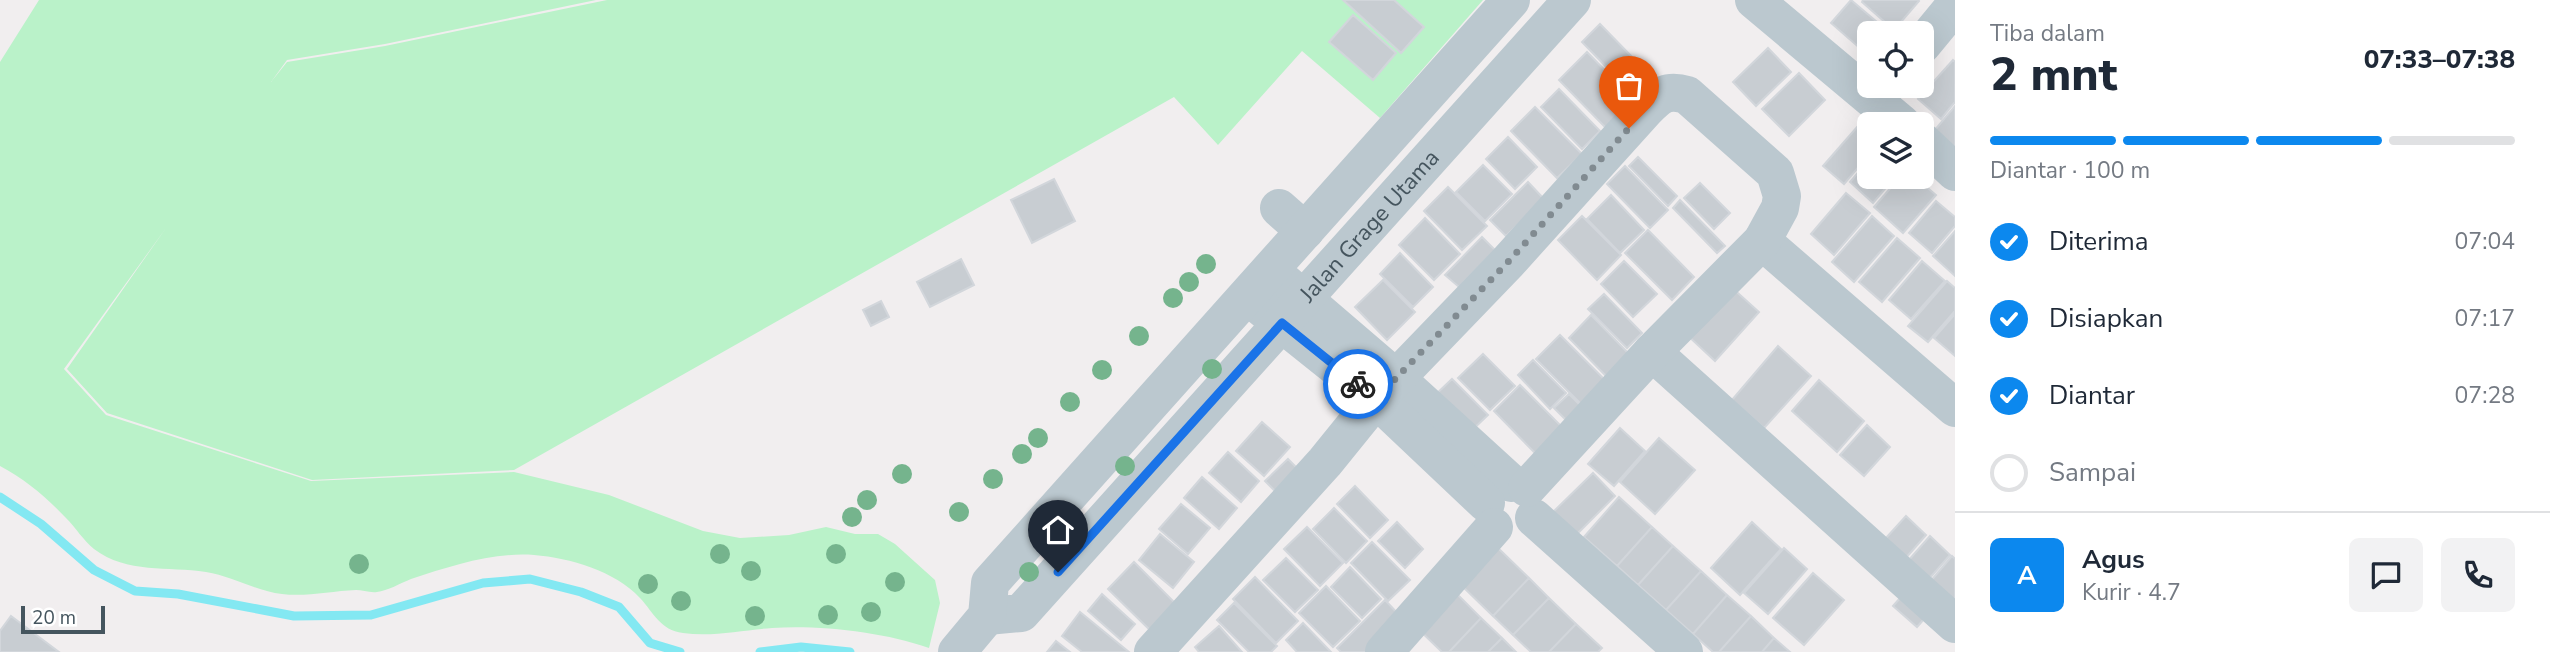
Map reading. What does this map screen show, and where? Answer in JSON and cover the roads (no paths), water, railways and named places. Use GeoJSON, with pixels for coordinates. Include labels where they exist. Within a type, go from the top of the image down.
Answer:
{"type":"FeatureCollection","features":[{"type":"Feature","properties":{"kind":"street","name":"Jalan Grage Utama"},"geometry":{"type":"LineString","coordinates":[[1511,0],[1292,220],[1259,283],[989,583],[987,616],[1021,613],[1572,0]]}},
{"type":"Feature","properties":{"kind":"street"},"geometry":{"type":"LineString","coordinates":[[1754,0],[1888,103]]}},
{"type":"Feature","properties":{"kind":"street"},"geometry":{"type":"LineString","coordinates":[[1934,30],[1955,5]]}},
{"type":"Feature","properties":{"kind":"street"},"geometry":{"type":"LineString","coordinates":[[1153,652],[1325,462],[1387,389],[1661,94],[1674,91],[1687,95],[1775,173],[1782,196],[1780,208],[1762,241],[1652,352],[1512,509],[1395,648]]}},
{"type":"Feature","properties":{"kind":"street"},"geometry":{"type":"LineString","coordinates":[[1934,152],[1955,172]]}},
{"type":"Feature","properties":{"kind":"street"},"geometry":{"type":"LineString","coordinates":[[1762,241],[1955,408]]}},
{"type":"Feature","properties":{"kind":"street"},"geometry":{"type":"LineString","coordinates":[[1259,283],[1387,389],[1512,509],[1643,652]]}},
{"type":"Feature","properties":{"kind":"street"},"geometry":{"type":"LineString","coordinates":[[1652,352],[1955,624]]}},
{"type":"Feature","properties":{"kind":"street"},"geometry":{"type":"LineString","coordinates":[[1512,509],[1684,652]]}},
{"type":"Feature","properties":{"kind":"street"},"geometry":{"type":"LineString","coordinates":[[957,652],[987,616]]}},
{"type":"Feature","properties":{"kind":"street"},"geometry":{"type":"LineString","coordinates":[[1941,652],[1955,642]]}},
{"type":"Feature","properties":{"kind":"waterway"},"geometry":{"type":"LineString","coordinates":[[0,497],[41,524],[94,570],[135,591],[178,594],[294,616],[371,615],[483,583],[530,579],[581,592],[619,607],[650,643],[680,652]]}},
{"type":"Feature","properties":{"kind":"waterway"},"geometry":{"type":"LineString","coordinates":[[760,652],[801,647],[850,652]]}}]}
